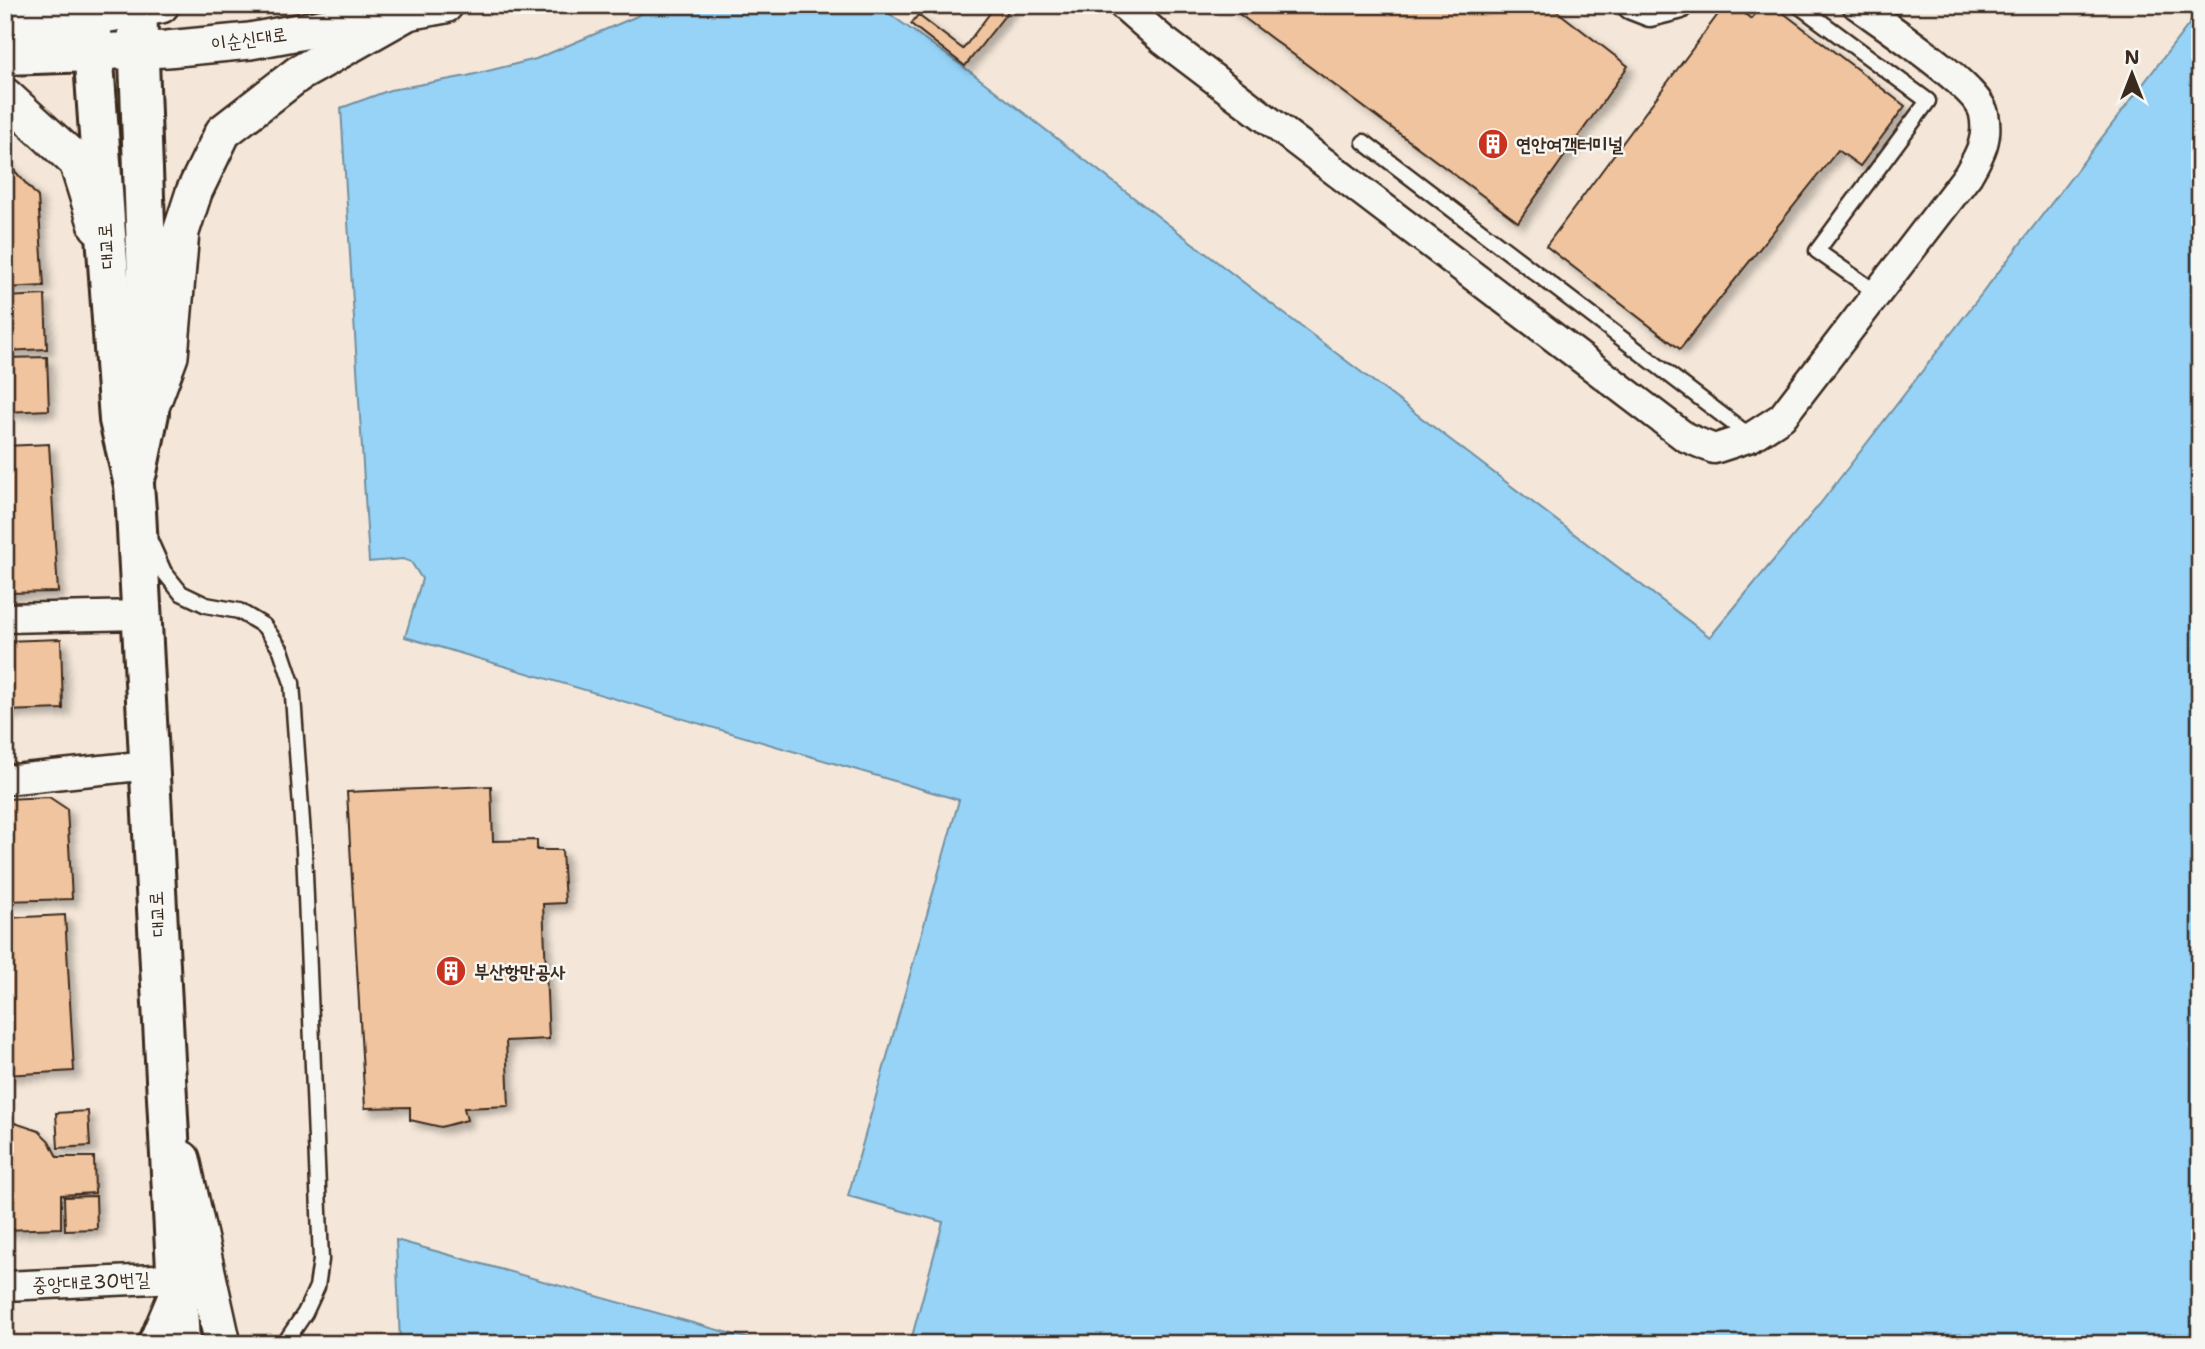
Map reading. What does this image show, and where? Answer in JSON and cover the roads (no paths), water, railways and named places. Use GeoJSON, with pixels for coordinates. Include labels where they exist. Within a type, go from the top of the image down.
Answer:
{"type":"FeatureCollection","features":[{"type":"Feature","properties":{"kind":"main road","name":"대교로"},"geometry":{"type":"LineString","coordinates":[[135,498],[149,413],[140,50],[145,6]]}},
{"type":"Feature","properties":{"kind":"main road","name":"대교로"},"geometry":{"type":"LineString","coordinates":[[91,25],[119,420],[135,498],[180,1344]]}},
{"type":"Feature","properties":{"kind":"main road"},"geometry":{"type":"LineString","coordinates":[[5,55],[91,25]]}},
{"type":"Feature","properties":{"kind":"street","name":"이순신대로"},"geometry":{"type":"LineString","coordinates":[[91,25],[140,50],[250,41],[445,5]]}},
{"type":"Feature","properties":{"kind":"street"},"geometry":{"type":"LineString","coordinates":[[1123,5],[1163,40],[1685,437],[1714,449],[1751,437],[1782,417],[1968,175],[1984,144],[1984,111],[1964,84],[1857,5]]}},
{"type":"Feature","properties":{"kind":"street"},"geometry":{"type":"LineString","coordinates":[[1632,5],[1650,12],[1678,5]]}},
{"type":"Feature","properties":{"kind":"street","name":"이순신대로"},"geometry":{"type":"LineString","coordinates":[[5,29],[91,25],[145,6]]}},
{"type":"Feature","properties":{"kind":"street"},"geometry":{"type":"LineString","coordinates":[[149,413],[170,356],[181,232],[194,192],[223,132],[298,74],[406,13]]}},
{"type":"Feature","properties":{"kind":"street"},"geometry":{"type":"LineString","coordinates":[[5,96],[77,162],[92,204],[106,260]]}},
{"type":"Feature","properties":{"kind":"street"},"geometry":{"type":"LineString","coordinates":[[5,618],[142,615]]}},
{"type":"Feature","properties":{"kind":"street"},"geometry":{"type":"LineString","coordinates":[[5,780],[149,765]]}},
{"type":"Feature","properties":{"kind":"street"},"geometry":{"type":"LineString","coordinates":[[168,1103],[223,1344]]}},
{"type":"Feature","properties":{"kind":"street"},"geometry":{"type":"LineString","coordinates":[[156,1344],[177,1285]]}},
{"type":"Feature","properties":{"kind":"street","name":"중앙대로30번길"},"geometry":{"type":"LineString","coordinates":[[5,1286],[177,1285]]}},
{"type":"Feature","properties":{"kind":"lane"},"geometry":{"type":"LineString","coordinates":[[1798,5],[1928,101],[1817,251],[1877,293]]}},
{"type":"Feature","properties":{"kind":"lane"},"geometry":{"type":"LineString","coordinates":[[1364,142],[1751,437]]}},
{"type":"Feature","properties":{"kind":"lane"},"geometry":{"type":"LineString","coordinates":[[135,498],[164,572],[181,593],[206,605],[239,611],[264,626],[281,650],[292,683],[304,849],[321,1260],[317,1287],[305,1312],[284,1344]]}},
{"type":"Feature","properties":{"kind":"water"},"geometry":{"type":"Polygon","coordinates":[[[655,5],[877,5],[972,73],[1710,637],[1820,504],[2200,10],[2200,1344],[910,1344],[943,1222],[848,1196],[959,800],[405,637],[422,579],[411,562],[403,559],[369,562],[341,108],[390,90],[467,76],[536,59],[635,17],[655,5]]]}},
{"type":"Feature","properties":{"kind":"water"},"geometry":{"type":"Polygon","coordinates":[[[396,1240],[768,1344],[400,1344],[396,1240]]]}},
{"type":"Feature","properties":{"kind":"place","name":"연안여객터미널"},"geometry":{"type":"Point","coordinates":[1493,144]}},
{"type":"Feature","properties":{"kind":"place","name":"부산항만공사"},"geometry":{"type":"Point","coordinates":[451,971]}}]}
